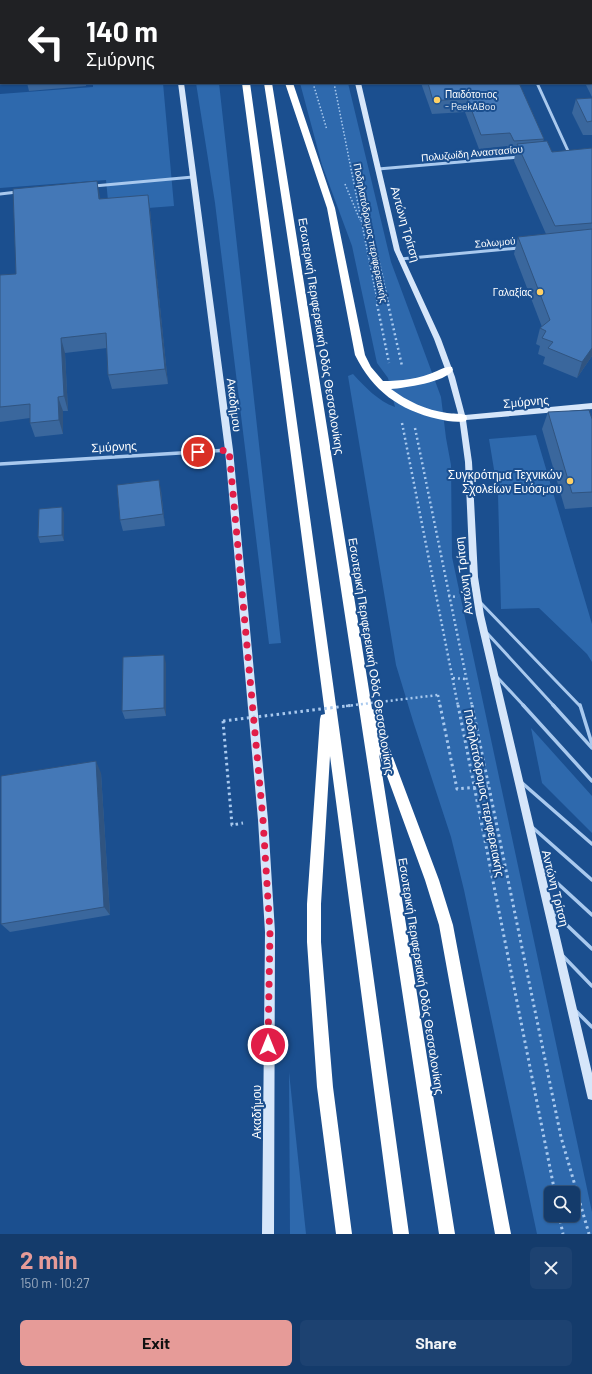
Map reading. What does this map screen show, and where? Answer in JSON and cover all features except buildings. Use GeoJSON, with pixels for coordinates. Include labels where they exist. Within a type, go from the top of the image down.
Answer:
{"type":"FeatureCollection","features":[{"type":"Feature","properties":{"kind":"highway"},"geometry":{"type":"LineString","coordinates":[[246,84],[401,1234]]}},
{"type":"Feature","properties":{"kind":"highway","name":"Εσωτερική Περιφερειακή Οδός Θεσσαλονίκης"},"geometry":{"type":"LineString","coordinates":[[268,84],[447,1234]]}},
{"type":"Feature","properties":{"kind":"highway"},"geometry":{"type":"LineString","coordinates":[[289,84],[331,208],[360,355],[368,371],[381,385],[410,406],[442,417],[462,418]]}},
{"type":"Feature","properties":{"kind":"highway"},"geometry":{"type":"LineString","coordinates":[[381,385],[394,386],[411,383],[430,378],[448,370]]}},
{"type":"Feature","properties":{"kind":"highway"},"geometry":{"type":"LineString","coordinates":[[362,690],[432,880],[446,926],[503,1234]]}},
{"type":"Feature","properties":{"kind":"highway"},"geometry":{"type":"LineString","coordinates":[[328,694],[314,904],[314,942],[325,1087],[344,1234]]}},
{"type":"Feature","properties":{"kind":"street","name":"Ακαδήμου"},"geometry":{"type":"LineString","coordinates":[[181,84],[229,450],[263,820],[270,932],[268,1234]]}},
{"type":"Feature","properties":{"kind":"street","name":"Αντώνη Τρίτση"},"geometry":{"type":"LineString","coordinates":[[358,84],[392,232],[400,259],[427,315],[448,370],[462,418],[467,454],[470,526],[477,599],[526,822],[559,952],[592,1095]]}},
{"type":"Feature","properties":{"kind":"street"},"geometry":{"type":"LineString","coordinates":[[537,84],[569,153]]}},
{"type":"Feature","properties":{"kind":"street"},"geometry":{"type":"LineString","coordinates":[[561,153],[577,152]]}},
{"type":"Feature","properties":{"kind":"street","name":"Πολυζωίδη Αναστασίου"},"geometry":{"type":"LineString","coordinates":[[378,169],[521,157]]}},
{"type":"Feature","properties":{"kind":"street"},"geometry":{"type":"LineString","coordinates":[[92,186],[193,177]]}},
{"type":"Feature","properties":{"kind":"street"},"geometry":{"type":"LineString","coordinates":[[0,194],[23,192]]}},
{"type":"Feature","properties":{"kind":"street","name":"Σολωμού"},"geometry":{"type":"LineString","coordinates":[[400,259],[523,248]]}},
{"type":"Feature","properties":{"kind":"street","name":"Σμύρνης"},"geometry":{"type":"LineString","coordinates":[[462,418],[592,406]]}},
{"type":"Feature","properties":{"kind":"street","name":"Σμύρνης"},"geometry":{"type":"LineString","coordinates":[[0,464],[229,450]]}},
{"type":"Feature","properties":{"kind":"lane"},"geometry":{"type":"LineString","coordinates":[[477,599],[580,705],[592,744]]}},
{"type":"Feature","properties":{"kind":"lane"},"geometry":{"type":"LineString","coordinates":[[484,630],[592,748]]}},
{"type":"Feature","properties":{"kind":"lane"},"geometry":{"type":"LineString","coordinates":[[493,673],[592,781]]}},
{"type":"Feature","properties":{"kind":"lane"},"geometry":{"type":"LineString","coordinates":[[517,779],[592,844]]}},
{"type":"Feature","properties":{"kind":"lane"},"geometry":{"type":"LineString","coordinates":[[526,822],[592,880]]}},
{"type":"Feature","properties":{"kind":"lane"},"geometry":{"type":"LineString","coordinates":[[536,863],[592,915]]}},
{"type":"Feature","properties":{"kind":"lane"},"geometry":{"type":"LineString","coordinates":[[547,906],[592,949]]}},
{"type":"Feature","properties":{"kind":"lane"},"geometry":{"type":"LineString","coordinates":[[559,952],[592,986]]}},
{"type":"Feature","properties":{"kind":"lane"},"geometry":{"type":"LineString","coordinates":[[572,1007],[592,1027]]}},
{"type":"Feature","properties":{"kind":"path"},"geometry":{"type":"LineString","coordinates":[[313,84],[328,136]]}},
{"type":"Feature","properties":{"kind":"path","name":"Ποδηλατόδρομος περιφερειακής"},"geometry":{"type":"LineString","coordinates":[[334,84],[386,354],[394,386]]}},
{"type":"Feature","properties":{"kind":"path"},"geometry":{"type":"LineString","coordinates":[[344,181],[362,225]]}},
{"type":"Feature","properties":{"kind":"path","name":"Ποδηλατόδρομος περιφερειακής"},"geometry":{"type":"LineString","coordinates":[[397,397],[554,1186]]}},
{"type":"Feature","properties":{"kind":"path"},"geometry":{"type":"LineString","coordinates":[[410,406],[561,1137],[589,1234]]}},
{"type":"Feature","properties":{"kind":"path"},"geometry":{"type":"LineString","coordinates":[[453,678],[466,679]]}},
{"type":"Feature","properties":{"kind":"path"},"geometry":{"type":"LineString","coordinates":[[263,820],[232,825],[223,720],[438,695],[457,789],[488,786]]}},
{"type":"Feature","properties":{"kind":"path"},"geometry":{"type":"LineString","coordinates":[[560,1222],[563,1234]]}},
{"type":"Feature","properties":{"kind":"shaded area"},"geometry":{"type":"Polygon","coordinates":[[[93,84],[163,84],[174,206],[109,211],[106,180],[0,188],[0,94],[93,87],[93,84]]]}},
{"type":"Feature","properties":{"kind":"shaded area"},"geometry":{"type":"Polygon","coordinates":[[[196,84],[219,84],[281,643],[269,644],[215,203],[196,84]]]}},
{"type":"Feature","properties":{"kind":"shaded area"},"geometry":{"type":"Polygon","coordinates":[[[300,84],[348,84],[391,262],[441,397],[451,465],[452,557],[592,1212],[592,1234],[537,1234],[464,890],[451,837],[396,665],[348,376],[353,374],[377,397],[395,407],[388,378],[377,363],[352,246],[322,165],[300,84]]]}},
{"type":"Feature","properties":{"kind":"shaded area"},"geometry":{"type":"Polygon","coordinates":[[[536,435],[592,624],[592,662],[587,654],[539,608],[501,609],[498,494],[489,439],[536,435]]]}},
{"type":"Feature","properties":{"kind":"shaded area"},"geometry":{"type":"Polygon","coordinates":[[[531,728],[592,796],[592,833],[542,783],[531,728]]]}},
{"type":"Feature","properties":{"kind":"shaded area"},"geometry":{"type":"Polygon","coordinates":[[[289,1072],[306,1234],[290,1234],[289,1072]]]}},
{"type":"Feature","properties":{"kind":"place","name":"Παιδότοπος - PeekABoo"},"geometry":{"type":"Point","coordinates":[437,100]}},
{"type":"Feature","properties":{"kind":"place","name":"Γαλαξίας"},"geometry":{"type":"Point","coordinates":[540,292]}},
{"type":"Feature","properties":{"kind":"place","name":"Συγκρότημα Τεχνικών Σχολείων Ευόσμου"},"geometry":{"type":"Point","coordinates":[570,481]}},
{"type":"Feature","properties":{"kind":"route"},"geometry":{"type":"LineString","coordinates":[[198,452],[229,450],[263,820],[270,932],[268,1045]]}}]}
